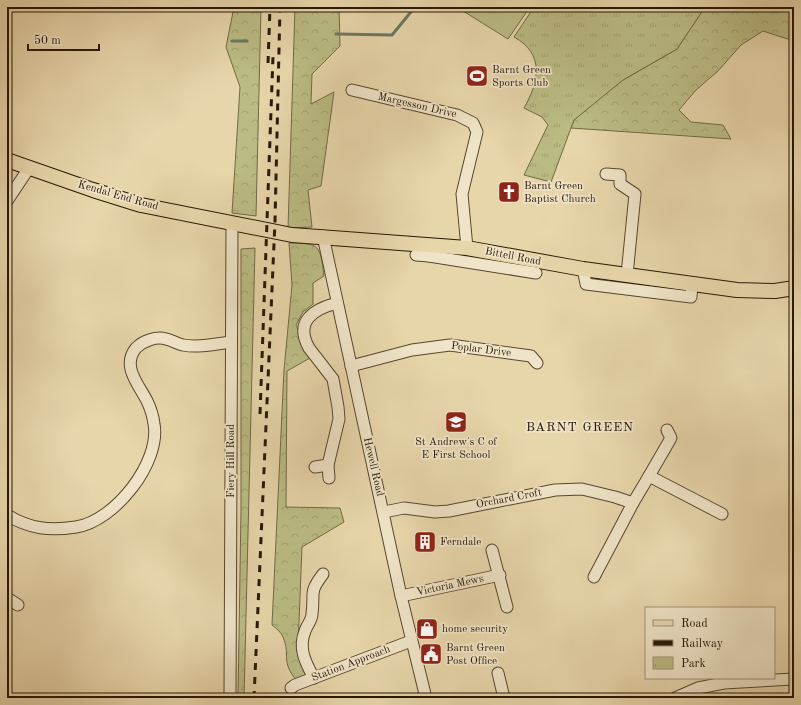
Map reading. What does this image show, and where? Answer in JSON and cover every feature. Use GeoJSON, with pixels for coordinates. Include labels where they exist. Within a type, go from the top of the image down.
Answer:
{"type":"FeatureCollection","features":[{"type":"Feature","properties":{"kind":"main road","name":"Kendal End Road"},"geometry":{"type":"LineString","coordinates":[[7,160],[141,205],[232,224]]}},
{"type":"Feature","properties":{"kind":"main road","name":"Bittell Road"},"geometry":{"type":"LineString","coordinates":[[232,224],[292,235],[323,236],[430,250],[466,248],[511,262],[582,269],[692,284],[745,290],[775,291],[794,288]]}},
{"type":"Feature","properties":{"kind":"street","name":"Margesson Drive"},"geometry":{"type":"LineString","coordinates":[[352,90],[457,115],[473,123],[477,132],[462,194],[466,248]]}},
{"type":"Feature","properties":{"kind":"street"},"geometry":{"type":"LineString","coordinates":[[7,201],[29,168]]}},
{"type":"Feature","properties":{"kind":"street"},"geometry":{"type":"LineString","coordinates":[[606,174],[620,175],[620,184],[635,194],[627,275]]}},
{"type":"Feature","properties":{"kind":"street","name":"Fiery Hill Road"},"geometry":{"type":"LineString","coordinates":[[230,698],[232,224]]}},
{"type":"Feature","properties":{"kind":"street","name":"Hewell Road"},"geometry":{"type":"LineString","coordinates":[[323,236],[411,641],[426,698]]}},
{"type":"Feature","properties":{"kind":"street"},"geometry":{"type":"LineString","coordinates":[[416,255],[430,250],[511,262],[536,272]]}},
{"type":"Feature","properties":{"kind":"street"},"geometry":{"type":"LineString","coordinates":[[582,269],[586,284],[690,298],[692,284]]}},
{"type":"Feature","properties":{"kind":"street"},"geometry":{"type":"LineString","coordinates":[[329,478],[328,465],[339,419],[338,407],[333,379],[309,348],[306,342],[304,330],[307,321],[316,310],[337,303]]}},
{"type":"Feature","properties":{"kind":"street"},"geometry":{"type":"LineString","coordinates":[[7,515],[18,521],[42,529],[59,530],[82,526],[94,522],[108,513],[122,501],[133,486],[154,445],[154,424],[148,403],[134,379],[131,370],[130,362],[135,349],[146,340],[164,338],[183,345],[231,342]]}},
{"type":"Feature","properties":{"kind":"street","name":"Poplar Drive"},"geometry":{"type":"LineString","coordinates":[[351,366],[412,350],[450,345],[531,356],[537,363]]}},
{"type":"Feature","properties":{"kind":"street"},"geometry":{"type":"LineString","coordinates":[[594,576],[671,438],[667,430]]}},
{"type":"Feature","properties":{"kind":"street"},"geometry":{"type":"LineString","coordinates":[[315,467],[328,465]]}},
{"type":"Feature","properties":{"kind":"street"},"geometry":{"type":"LineString","coordinates":[[649,476],[722,514]]}},
{"type":"Feature","properties":{"kind":"street","name":"Orchard Croft"},"geometry":{"type":"LineString","coordinates":[[384,512],[404,508],[449,511],[554,490],[582,489],[615,497],[633,504]]}},
{"type":"Feature","properties":{"kind":"street","name":"Victoria Mews"},"geometry":{"type":"LineString","coordinates":[[492,550],[500,576],[506,608]]}},
{"type":"Feature","properties":{"kind":"street"},"geometry":{"type":"LineString","coordinates":[[314,678],[303,655],[300,644],[312,616],[312,588],[323,574]]}},
{"type":"Feature","properties":{"kind":"street","name":"Victoria Mews"},"geometry":{"type":"LineString","coordinates":[[401,596],[500,576]]}},
{"type":"Feature","properties":{"kind":"street"},"geometry":{"type":"LineString","coordinates":[[7,598],[18,605]]}},
{"type":"Feature","properties":{"kind":"street","name":"Station Approach"},"geometry":{"type":"LineString","coordinates":[[291,688],[411,641]]}},
{"type":"Feature","properties":{"kind":"street"},"geometry":{"type":"LineString","coordinates":[[498,673],[504,698]]}},
{"type":"Feature","properties":{"kind":"street"},"geometry":{"type":"LineString","coordinates":[[675,698],[698,688],[724,683],[794,680]]}},
{"type":"Feature","properties":{"kind":"green space"},"geometry":{"type":"Polygon","coordinates":[[[234,7],[261,7],[256,216],[232,213],[240,87],[226,47],[234,7]]]}},
{"type":"Feature","properties":{"kind":"green space"},"geometry":{"type":"Polygon","coordinates":[[[295,7],[339,7],[340,46],[312,74],[311,104],[334,92],[321,186],[308,190],[312,227],[288,228],[295,7]]]}},
{"type":"Feature","properties":{"kind":"green space"},"geometry":{"type":"Polygon","coordinates":[[[466,7],[530,7],[508,39],[463,11],[466,7]]]}},
{"type":"Feature","properties":{"kind":"green space"},"geometry":{"type":"Polygon","coordinates":[[[534,7],[705,7],[677,49],[623,80],[574,120],[551,182],[524,175],[548,125],[542,117],[524,108],[536,79],[535,60],[531,52],[524,44],[514,37],[534,7]]]}},
{"type":"Feature","properties":{"kind":"green space"},"geometry":{"type":"Polygon","coordinates":[[[705,7],[794,7],[794,41],[763,31],[741,45],[718,71],[696,90],[679,110],[691,122],[723,125],[731,139],[571,128],[574,120],[604,94],[623,80],[677,49],[705,7]]]}},
{"type":"Feature","properties":{"kind":"green space"},"geometry":{"type":"Polygon","coordinates":[[[289,243],[313,245],[317,248],[321,258],[324,276],[313,283],[313,304],[303,312],[296,325],[310,358],[287,371],[286,507],[340,508],[344,522],[302,547],[298,648],[309,676],[297,681],[287,663],[283,637],[272,625],[284,370],[292,285],[289,243]]]}},
{"type":"Feature","properties":{"kind":"green space"},"geometry":{"type":"Polygon","coordinates":[[[255,248],[244,698],[238,698],[241,510],[241,249],[255,248]]]}},
{"type":"Feature","properties":{"kind":"waterway"},"geometry":{"type":"LineString","coordinates":[[336,34],[392,35],[415,7]]}},
{"type":"Feature","properties":{"kind":"waterway"},"geometry":{"type":"LineString","coordinates":[[232,41],[247,41]]}},
{"type":"Feature","properties":{"kind":"railway"},"geometry":{"type":"LineString","coordinates":[[268,63],[270,7]]}},
{"type":"Feature","properties":{"kind":"railway"},"geometry":{"type":"LineString","coordinates":[[254,698],[275,221],[280,7]]}},
{"type":"Feature","properties":{"kind":"railway"},"geometry":{"type":"LineString","coordinates":[[260,414],[273,56]]}},
{"type":"Feature","properties":{"kind":"place","name":"Barnt Green Sports Club"},"geometry":{"type":"Point","coordinates":[477,76]}},
{"type":"Feature","properties":{"kind":"place","name":"Barnt Green Baptist Church"},"geometry":{"type":"Point","coordinates":[509,192]}},
{"type":"Feature","properties":{"kind":"place","name":"St Andrew's C of E First School"},"geometry":{"type":"Point","coordinates":[456,422]}},
{"type":"Feature","properties":{"kind":"place","name":"Ferndale"},"geometry":{"type":"Point","coordinates":[425,542]}},
{"type":"Feature","properties":{"kind":"place","name":"home security"},"geometry":{"type":"Point","coordinates":[427,629]}},
{"type":"Feature","properties":{"kind":"place","name":"Barnt Green Post Office"},"geometry":{"type":"Point","coordinates":[431,654]}},
{"type":"Feature","properties":{"kind":"district","name":"BARNT GREEN"},"geometry":{"type":"Point","coordinates":[580,427]}}]}
